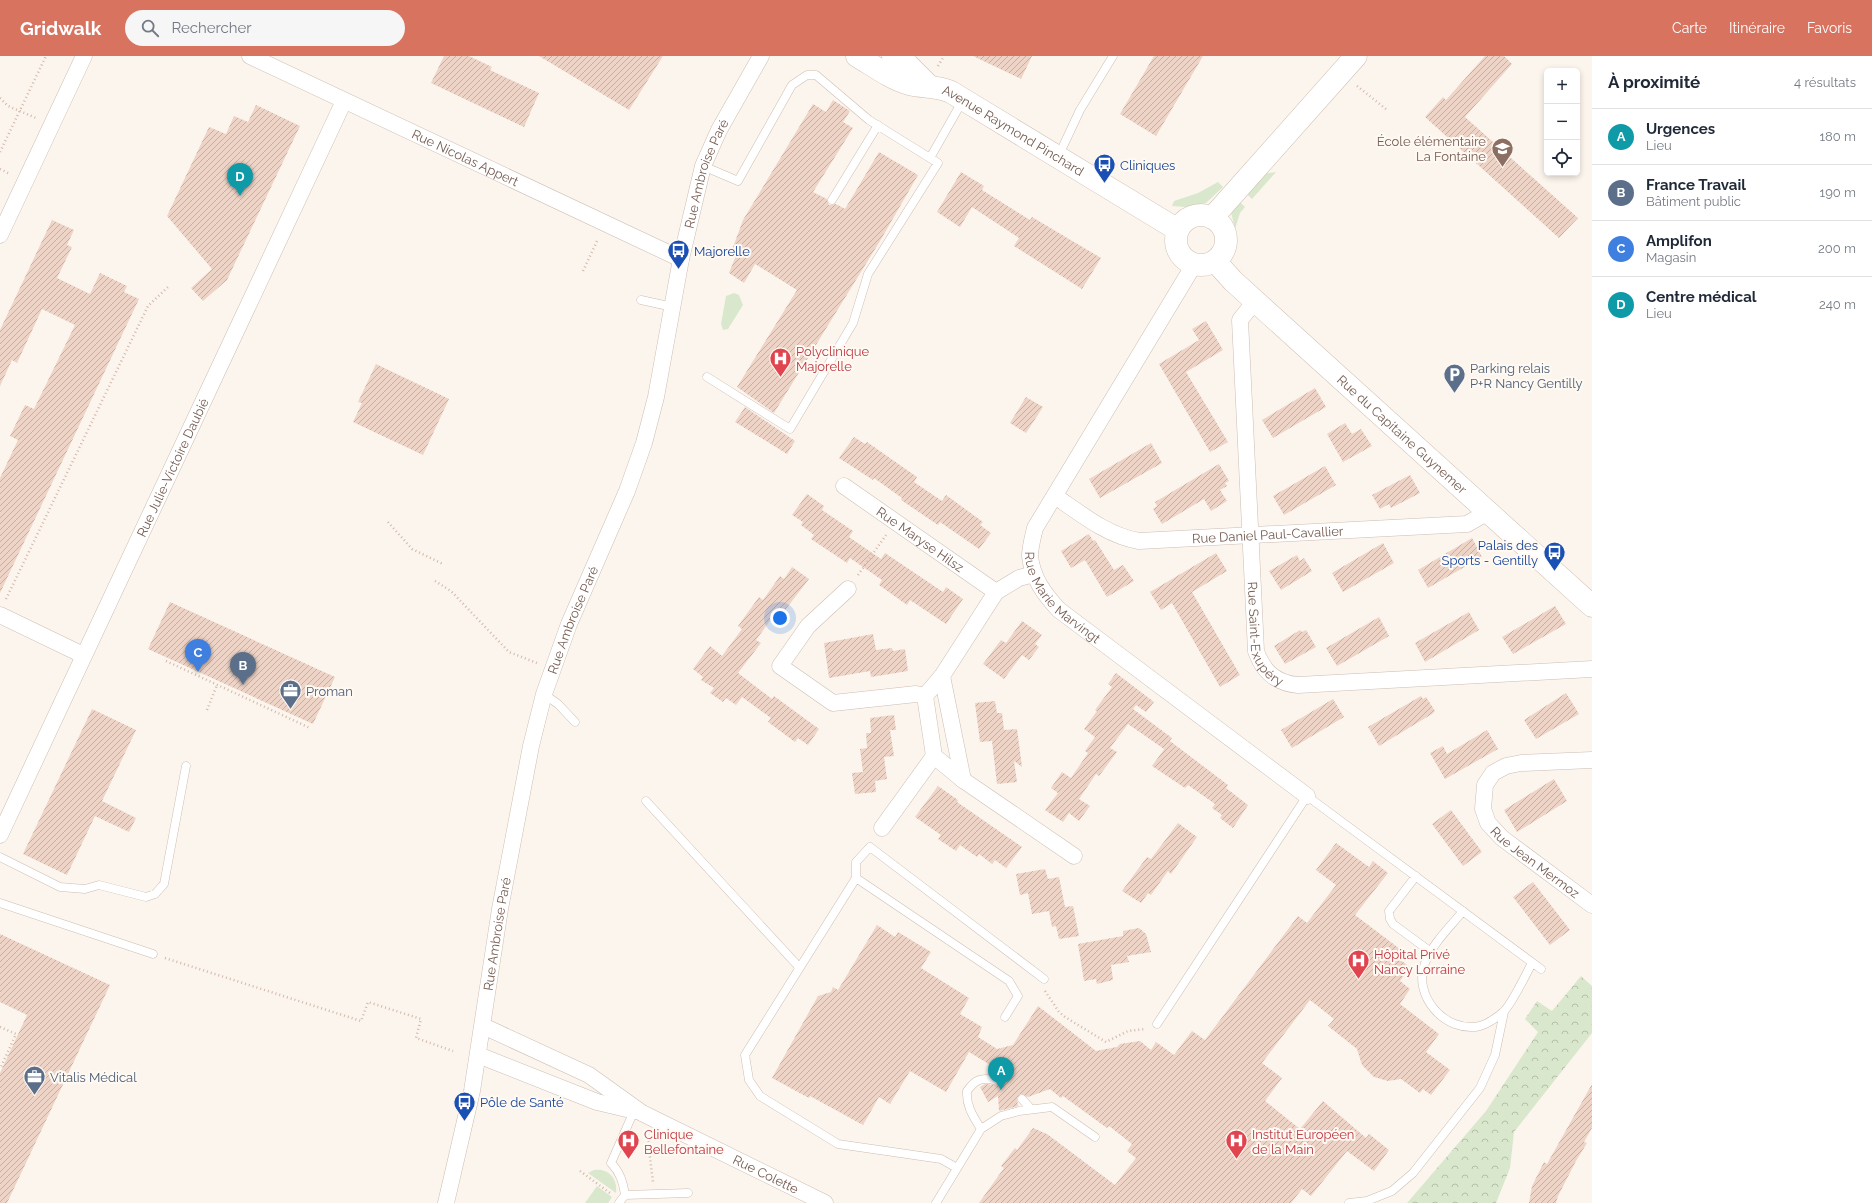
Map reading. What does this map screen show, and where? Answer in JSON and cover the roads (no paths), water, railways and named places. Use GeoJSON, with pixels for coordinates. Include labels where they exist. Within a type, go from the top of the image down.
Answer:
{"type":"FeatureCollection","features":[{"type":"Feature","properties":{"kind":"street"},"geometry":{"type":"LineString","coordinates":[[0,235],[84,56]]}},
{"type":"Feature","properties":{"kind":"street","name":"Rue Nicolas Appert"},"geometry":{"type":"LineString","coordinates":[[250,56],[681,259]]}},
{"type":"Feature","properties":{"kind":"street","name":"Rue Ambroise Paré"},"geometry":{"type":"LineString","coordinates":[[446,1203],[472,1091],[500,909],[531,746],[544,694],[580,595],[627,491],[644,443],[656,397],[681,259],[703,166],[719,130],[761,56]]}},
{"type":"Feature","properties":{"kind":"street","name":"Avenue Raymond Pinchard"},"geometry":{"type":"LineString","coordinates":[[857,56],[898,80],[910,84],[928,85],[941,88],[1178,230]]}},
{"type":"Feature","properties":{"kind":"street","name":"Avenue Raymond Pinchard"},"geometry":{"type":"LineString","coordinates":[[893,56],[908,65],[928,85]]}},
{"type":"Feature","properties":{"kind":"street"},"geometry":{"type":"LineString","coordinates":[[1212,218],[1356,56]]}},
{"type":"Feature","properties":{"kind":"street","name":"Rue Julie-Victoire Daubié"},"geometry":{"type":"LineString","coordinates":[[0,835],[83,655],[344,101]]}},
{"type":"Feature","properties":{"kind":"street"},"geometry":{"type":"LineString","coordinates":[[1204,215],[1212,218],[1223,228],[1227,239],[1224,252],[1205,262],[1187,260],[1180,250],[1177,238],[1178,230],[1184,221],[1194,216],[1204,215]]}},
{"type":"Feature","properties":{"kind":"street","name":"Rue du Capitaine Guynemer"},"geometry":{"type":"LineString","coordinates":[[1205,262],[1233,281],[1592,606]]}},
{"type":"Feature","properties":{"kind":"street","name":"Rue Marie Marvingt"},"geometry":{"type":"LineString","coordinates":[[1205,262],[1035,528],[1030,555],[1034,574],[1045,595],[1059,610],[1307,796]]}},
{"type":"Feature","properties":{"kind":"street","name":"Rue Saint-Exupéry"},"geometry":{"type":"LineString","coordinates":[[1255,301],[1240,320],[1256,651],[1260,664],[1268,673],[1286,684],[1592,669]]}},
{"type":"Feature","properties":{"kind":"street","name":"Rue Maryse Hilsz"},"geometry":{"type":"LineString","coordinates":[[844,486],[996,592]]}},
{"type":"Feature","properties":{"kind":"street","name":"Rue Daniel Paul-Cavallier"},"geometry":{"type":"LineString","coordinates":[[1055,496],[1123,538],[1139,541],[1467,524],[1488,512]]}},
{"type":"Feature","properties":{"kind":"street"},"geometry":{"type":"LineString","coordinates":[[1034,574],[1019,578],[996,592],[942,676],[925,696],[934,756],[963,780],[1074,856]]}},
{"type":"Feature","properties":{"kind":"street"},"geometry":{"type":"LineString","coordinates":[[848,589],[808,626],[780,666],[833,703],[916,694],[925,696]]}},
{"type":"Feature","properties":{"kind":"street"},"geometry":{"type":"LineString","coordinates":[[2,610],[83,655]]}},
{"type":"Feature","properties":{"kind":"street"},"geometry":{"type":"LineString","coordinates":[[942,676],[963,780]]}},
{"type":"Feature","properties":{"kind":"street"},"geometry":{"type":"LineString","coordinates":[[882,828],[934,756]]}},
{"type":"Feature","properties":{"kind":"street","name":"Rue Jean Mermoz"},"geometry":{"type":"LineString","coordinates":[[1592,760],[1521,763],[1506,766],[1494,773],[1485,785],[1483,809],[1488,823],[1502,838],[1592,905]]}},
{"type":"Feature","properties":{"kind":"street","name":"Rue Colette"},"geometry":{"type":"LineString","coordinates":[[483,1026],[589,1075],[638,1112],[825,1203]]}},
{"type":"Feature","properties":{"kind":"street","name":"Rue Colette"},"geometry":{"type":"LineString","coordinates":[[478,1055],[598,1102],[638,1112]]}},
{"type":"Feature","properties":{"kind":"lane"},"geometry":{"type":"LineString","coordinates":[[1058,157],[1080,110],[1113,56]]}},
{"type":"Feature","properties":{"kind":"lane"},"geometry":{"type":"LineString","coordinates":[[703,166],[738,181],[792,85],[800,78],[808,75],[816,75],[869,120],[938,163],[868,274],[853,323],[790,429],[707,377]]}},
{"type":"Feature","properties":{"kind":"lane"},"geometry":{"type":"LineString","coordinates":[[930,158],[963,100]]}},
{"type":"Feature","properties":{"kind":"lane"},"geometry":{"type":"LineString","coordinates":[[832,200],[878,125]]}},
{"type":"Feature","properties":{"kind":"lane"},"geometry":{"type":"LineString","coordinates":[[641,300],[673,307]]}},
{"type":"Feature","properties":{"kind":"lane"},"geometry":{"type":"LineString","coordinates":[[544,694],[558,704],[574,722]]}},
{"type":"Feature","properties":{"kind":"lane"},"geometry":{"type":"LineString","coordinates":[[0,857],[60,887],[85,889],[99,885],[146,897],[155,894],[164,884],[186,766]]}},
{"type":"Feature","properties":{"kind":"lane"},"geometry":{"type":"LineString","coordinates":[[1157,1024],[1307,796],[1541,969]]}},
{"type":"Feature","properties":{"kind":"lane"},"geometry":{"type":"LineString","coordinates":[[646,801],[799,967]]}},
{"type":"Feature","properties":{"kind":"lane"},"geometry":{"type":"LineString","coordinates":[[957,1168],[941,1159],[838,1144],[760,1096],[749,1080],[745,1055],[856,878],[856,862],[870,847],[1044,979]]}},
{"type":"Feature","properties":{"kind":"lane"},"geometry":{"type":"LineString","coordinates":[[1416,876],[1390,911],[1390,918],[1393,924],[1431,952]]}},
{"type":"Feature","properties":{"kind":"lane"},"geometry":{"type":"LineString","coordinates":[[856,878],[1009,981],[1018,996],[1005,1017]]}},
{"type":"Feature","properties":{"kind":"lane"},"geometry":{"type":"LineString","coordinates":[[0,903],[153,954]]}},
{"type":"Feature","properties":{"kind":"lane"},"geometry":{"type":"LineString","coordinates":[[1463,911],[1431,952],[1423,970],[1423,985],[1426,998],[1434,1010],[1444,1018],[1467,1027],[1480,1026],[1504,1012]]}},
{"type":"Feature","properties":{"kind":"lane"},"geometry":{"type":"LineString","coordinates":[[1349,1203],[1367,1200],[1392,1191],[1413,1173],[1480,1088],[1495,1055],[1504,1012],[1532,963]]}},
{"type":"Feature","properties":{"kind":"lane"},"geometry":{"type":"LineString","coordinates":[[981,1129],[969,1110],[966,1100],[967,1091],[978,1079],[994,1080]]}},
{"type":"Feature","properties":{"kind":"lane"},"geometry":{"type":"LineString","coordinates":[[1022,1099],[1030,1109]]}},
{"type":"Feature","properties":{"kind":"lane"},"geometry":{"type":"LineString","coordinates":[[936,1203],[981,1129],[1000,1116],[1030,1109],[1052,1107],[1095,1137]]}},
{"type":"Feature","properties":{"kind":"lane"},"geometry":{"type":"LineString","coordinates":[[638,1112],[611,1163],[617,1168],[623,1181],[621,1199],[654,1194],[688,1193]]}},
{"type":"Feature","properties":{"kind":"place","name":"École élémentaire La Fontaine"},"geometry":{"type":"Point","coordinates":[1502,168]}},
{"type":"Feature","properties":{"kind":"place","name":"Cliniques"},"geometry":{"type":"Point","coordinates":[1105,184]}},
{"type":"Feature","properties":{"kind":"place","name":"Centre médical"},"geometry":{"type":"Point","coordinates":[240,196]}},
{"type":"Feature","properties":{"kind":"place","name":"Majorelle"},"geometry":{"type":"Point","coordinates":[679,270]}},
{"type":"Feature","properties":{"kind":"place","name":"Polyclinique Majorelle"},"geometry":{"type":"Point","coordinates":[780,378]}},
{"type":"Feature","properties":{"kind":"place","name":"Parking relais P+R Nancy Gentilly"},"geometry":{"type":"Point","coordinates":[1454,394]}},
{"type":"Feature","properties":{"kind":"place","name":"Palais des Sports - Gentilly"},"geometry":{"type":"Point","coordinates":[1554,572]}},
{"type":"Feature","properties":{"kind":"place","name":"Amplifon"},"geometry":{"type":"Point","coordinates":[198,672]}},
{"type":"Feature","properties":{"kind":"place","name":"France Travail"},"geometry":{"type":"Point","coordinates":[243,685]}},
{"type":"Feature","properties":{"kind":"place","name":"Proman"},"geometry":{"type":"Point","coordinates":[291,710]}},
{"type":"Feature","properties":{"kind":"place","name":"Hôpital Privé Nancy Lorraine"},"geometry":{"type":"Point","coordinates":[1359,980]}},
{"type":"Feature","properties":{"kind":"place","name":"Urgences"},"geometry":{"type":"Point","coordinates":[1001,1090]}},
{"type":"Feature","properties":{"kind":"place","name":"Vitalis Médical"},"geometry":{"type":"Point","coordinates":[35,1096]}},
{"type":"Feature","properties":{"kind":"place","name":"Pôle de Santé"},"geometry":{"type":"Point","coordinates":[464,1122]}},
{"type":"Feature","properties":{"kind":"place","name":"Clinique Bellefontaine"},"geometry":{"type":"Point","coordinates":[628,1160]}},
{"type":"Feature","properties":{"kind":"place","name":"Institut Européen de la Main"},"geometry":{"type":"Point","coordinates":[1236,1160]}}]}
